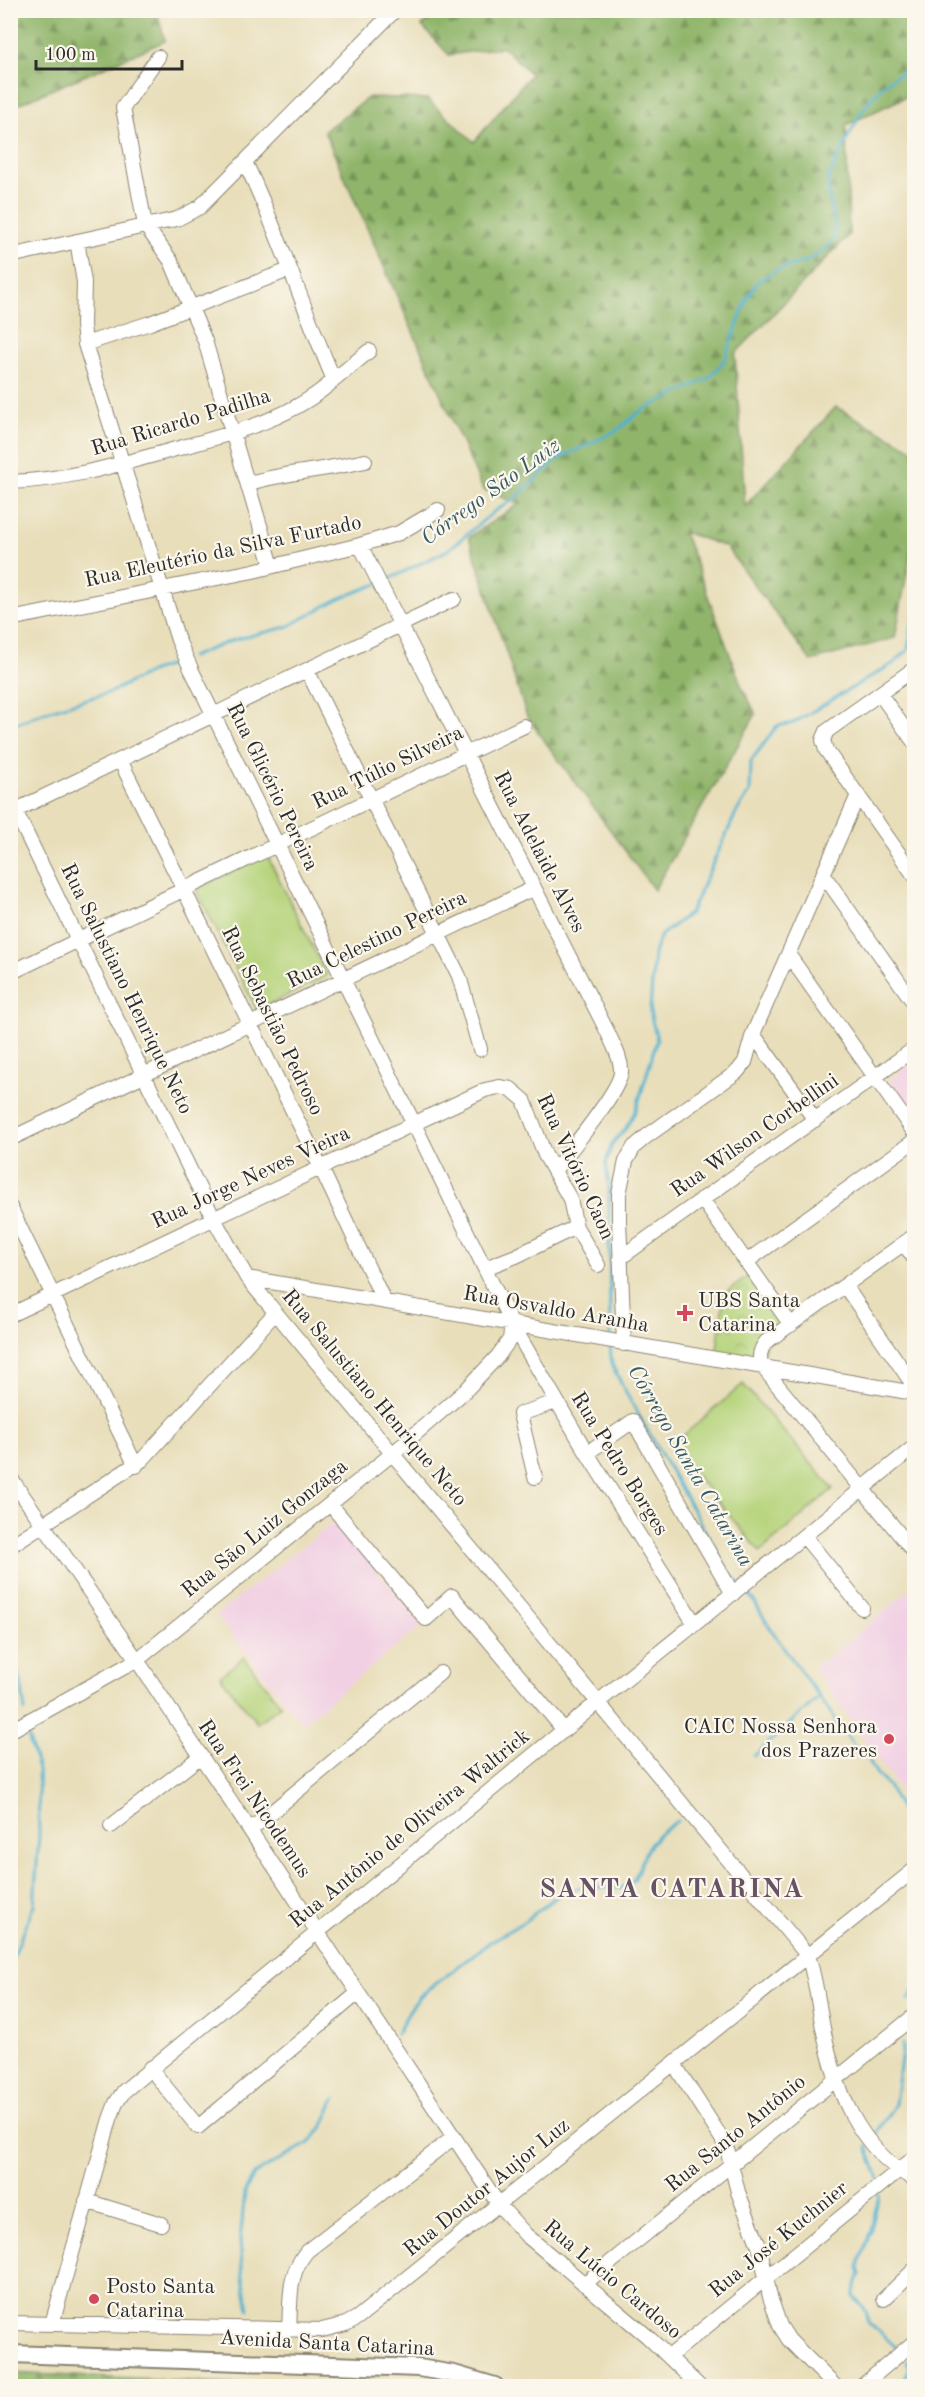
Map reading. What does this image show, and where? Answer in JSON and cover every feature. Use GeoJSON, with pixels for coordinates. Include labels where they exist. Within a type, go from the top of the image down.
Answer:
{"type":"FeatureCollection","features":[{"type":"Feature","properties":{"kind":"main road","name":"Avenida Santa Catarina"},"geometry":{"type":"LineString","coordinates":[[10,2354],[419,2368],[454,2374],[495,2386]]}},
{"type":"Feature","properties":{"kind":"street"},"geometry":{"type":"LineString","coordinates":[[10,256],[177,219],[194,211],[395,10]]}},
{"type":"Feature","properties":{"kind":"street"},"geometry":{"type":"LineString","coordinates":[[158,57],[123,108],[145,225],[171,261],[192,307],[234,433],[272,566]]}},
{"type":"Feature","properties":{"kind":"street"},"geometry":{"type":"LineString","coordinates":[[245,162],[271,217],[289,270],[334,380]]}},
{"type":"Feature","properties":{"kind":"street","name":"Rua Glicério Pereira"},"geometry":{"type":"LineString","coordinates":[[77,241],[84,282],[85,344],[182,651],[512,1324]]}},
{"type":"Feature","properties":{"kind":"street"},"geometry":{"type":"LineString","coordinates":[[85,344],[289,270]]}},
{"type":"Feature","properties":{"kind":"street","name":"Rua Ricardo Padilha"},"geometry":{"type":"LineString","coordinates":[[10,482],[67,477],[234,433],[304,404],[369,351]]}},
{"type":"Feature","properties":{"kind":"street"},"geometry":{"type":"LineString","coordinates":[[249,483],[284,473],[332,468],[365,461]]}},
{"type":"Feature","properties":{"kind":"street","name":"Rua Eleutério da Silva Furtado"},"geometry":{"type":"LineString","coordinates":[[10,619],[272,566],[360,545],[399,532],[438,510]]}},
{"type":"Feature","properties":{"kind":"street","name":"Rua Adelaide Alves"},"geometry":{"type":"LineString","coordinates":[[360,545],[608,1033],[620,1063],[621,1073],[614,1090],[554,1171]]}},
{"type":"Feature","properties":{"kind":"street"},"geometry":{"type":"LineString","coordinates":[[12,808],[120,760],[454,599]]}},
{"type":"Feature","properties":{"kind":"street"},"geometry":{"type":"LineString","coordinates":[[915,669],[827,731],[823,740],[826,750],[915,875]]}},
{"type":"Feature","properties":{"kind":"street"},"geometry":{"type":"LineString","coordinates":[[307,670],[462,983],[480,1049]]}},
{"type":"Feature","properties":{"kind":"street"},"geometry":{"type":"LineString","coordinates":[[880,694],[915,742]]}},
{"type":"Feature","properties":{"kind":"street","name":"Rua Túlio Silveira"},"geometry":{"type":"LineString","coordinates":[[10,973],[524,726]]}},
{"type":"Feature","properties":{"kind":"street","name":"Rua Sebastião Pedroso"},"geometry":{"type":"LineString","coordinates":[[120,760],[384,1301]]}},
{"type":"Feature","properties":{"kind":"street"},"geometry":{"type":"LineString","coordinates":[[621,1343],[619,1194],[626,1161],[634,1147],[646,1136],[737,1072],[745,1062],[753,1034],[858,795]]}},
{"type":"Feature","properties":{"kind":"street","name":"Rua Salustiano Henrique Neto"},"geometry":{"type":"LineString","coordinates":[[12,808],[214,1219],[248,1278],[807,1956]]}},
{"type":"Feature","properties":{"kind":"street"},"geometry":{"type":"LineString","coordinates":[[823,874],[915,1003]]}},
{"type":"Feature","properties":{"kind":"street","name":"Rua Celestino Pereira"},"geometry":{"type":"LineString","coordinates":[[10,1139],[534,888]]}},
{"type":"Feature","properties":{"kind":"street"},"geometry":{"type":"LineString","coordinates":[[788,954],[915,1132]]}},
{"type":"Feature","properties":{"kind":"street"},"geometry":{"type":"LineString","coordinates":[[753,1034],[815,1120]]}},
{"type":"Feature","properties":{"kind":"street","name":"Rua Wilson Corbellini"},"geometry":{"type":"LineString","coordinates":[[620,1258],[915,1049]]}},
{"type":"Feature","properties":{"kind":"street","name":"Rua Jorge Neves Vieira"},"geometry":{"type":"LineString","coordinates":[[10,1315],[485,1090],[499,1087],[511,1089]]}},
{"type":"Feature","properties":{"kind":"street","name":"Rua Vitório Caon"},"geometry":{"type":"LineString","coordinates":[[511,1089],[526,1105],[539,1141],[570,1199],[576,1227],[598,1265]]}},
{"type":"Feature","properties":{"kind":"street"},"geometry":{"type":"LineString","coordinates":[[747,1262],[915,1141]]}},
{"type":"Feature","properties":{"kind":"street"},"geometry":{"type":"LineString","coordinates":[[702,1200],[791,1325]]}},
{"type":"Feature","properties":{"kind":"street"},"geometry":{"type":"LineString","coordinates":[[10,1207],[135,1466]]}},
{"type":"Feature","properties":{"kind":"street"},"geometry":{"type":"LineString","coordinates":[[485,1268],[576,1227]]}},
{"type":"Feature","properties":{"kind":"street"},"geometry":{"type":"LineString","coordinates":[[915,1258],[909,1240],[766,1342],[761,1348],[761,1365],[915,1552]]}},
{"type":"Feature","properties":{"kind":"street","name":"Rua Osvaldo Aranha"},"geometry":{"type":"LineString","coordinates":[[248,1278],[915,1393]]}},
{"type":"Feature","properties":{"kind":"street"},"geometry":{"type":"LineString","coordinates":[[844,1286],[915,1386]]}},
{"type":"Feature","properties":{"kind":"street"},"geometry":{"type":"LineString","coordinates":[[10,1546],[135,1466],[275,1313]]}},
{"type":"Feature","properties":{"kind":"street","name":"Rua Pedro Borges"},"geometry":{"type":"LineString","coordinates":[[512,1324],[586,1453],[694,1624]]}},
{"type":"Feature","properties":{"kind":"street","name":"Rua São Luiz Gonzaga"},"geometry":{"type":"LineString","coordinates":[[10,1731],[136,1660],[392,1454],[465,1391],[498,1356],[510,1339],[512,1324]]}},
{"type":"Feature","properties":{"kind":"street"},"geometry":{"type":"LineString","coordinates":[[535,1477],[520,1414],[556,1402]]}},
{"type":"Feature","properties":{"kind":"street"},"geometry":{"type":"LineString","coordinates":[[586,1453],[633,1421],[735,1592]]}},
{"type":"Feature","properties":{"kind":"street","name":"Rua Antônio de Oliveira Waltrick"},"geometry":{"type":"LineString","coordinates":[[52,2324],[116,2103],[124,2091],[598,1702],[915,1447]]}},
{"type":"Feature","properties":{"kind":"street","name":"Rua Frei Nicodemus"},"geometry":{"type":"LineString","coordinates":[[10,1477],[201,1756],[499,2205]]}},
{"type":"Feature","properties":{"kind":"street"},"geometry":{"type":"LineString","coordinates":[[330,1504],[426,1619],[452,1596],[564,1730]]}},
{"type":"Feature","properties":{"kind":"street"},"geometry":{"type":"LineString","coordinates":[[804,1536],[862,1608]]}},
{"type":"Feature","properties":{"kind":"street"},"geometry":{"type":"LineString","coordinates":[[250,1830],[440,1673]]}},
{"type":"Feature","properties":{"kind":"street"},"geometry":{"type":"LineString","coordinates":[[111,1826],[201,1756]]}},
{"type":"Feature","properties":{"kind":"street","name":"Rua Doutor Aujor Luz"},"geometry":{"type":"LineString","coordinates":[[10,2323],[322,2330],[334,2328],[357,2318],[915,1869]]}},
{"type":"Feature","properties":{"kind":"street"},"geometry":{"type":"LineString","coordinates":[[807,1956],[813,1972],[822,2025],[836,2080],[853,2117],[876,2151],[899,2171],[915,2179]]}},
{"type":"Feature","properties":{"kind":"street"},"geometry":{"type":"LineString","coordinates":[[150,2068],[198,2127],[358,1993]]}},
{"type":"Feature","properties":{"kind":"street","name":"Rua Santo Antônio"},"geometry":{"type":"LineString","coordinates":[[584,2284],[915,2016]]}},
{"type":"Feature","properties":{"kind":"street"},"geometry":{"type":"LineString","coordinates":[[674,2064],[722,2139],[760,2249],[780,2326],[789,2340],[835,2386]]}},
{"type":"Feature","properties":{"kind":"street"},"geometry":{"type":"LineString","coordinates":[[290,2330],[291,2283],[298,2262],[307,2251],[454,2137]]}},
{"type":"Feature","properties":{"kind":"street","name":"Rua José Kuchnier"},"geometry":{"type":"LineString","coordinates":[[670,2356],[915,2158]]}},
{"type":"Feature","properties":{"kind":"street"},"geometry":{"type":"LineString","coordinates":[[86,2201],[161,2224]]}},
{"type":"Feature","properties":{"kind":"street","name":"Rua Lúcio Cardoso"},"geometry":{"type":"LineString","coordinates":[[499,2205],[526,2235],[670,2356],[699,2386]]}},
{"type":"Feature","properties":{"kind":"street"},"geometry":{"type":"LineString","coordinates":[[884,2299],[915,2270]]}},
{"type":"Feature","properties":{"kind":"street"},"geometry":{"type":"LineString","coordinates":[[862,2386],[915,2342]]}},
{"type":"Feature","properties":{"kind":"shaded area"},"geometry":{"type":"Polygon","coordinates":[[[914,1061],[914,1116],[889,1080],[914,1061]]]}},
{"type":"Feature","properties":{"kind":"shaded area"},"geometry":{"type":"Polygon","coordinates":[[[335,1521],[423,1625],[302,1723],[216,1615],[335,1521]]]}},
{"type":"Feature","properties":{"kind":"shaded area","name":"CAIC Nossa Senhora dos Prazeres"},"geometry":{"type":"Polygon","coordinates":[[[914,1587],[914,1810],[814,1668],[914,1587]]]}},
{"type":"Feature","properties":{"kind":"green space"},"geometry":{"type":"Polygon","coordinates":[[[11,10],[157,11],[165,41],[11,107],[11,10]]]}},
{"type":"Feature","properties":{"kind":"green space"},"geometry":{"type":"Polygon","coordinates":[[[440,11],[914,11],[914,93],[846,125],[849,235],[735,354],[745,506],[836,407],[914,450],[914,535],[895,638],[811,661],[726,547],[684,532],[742,687],[756,714],[654,890],[527,717],[469,537],[519,504],[483,490],[324,131],[369,97],[427,99],[474,142],[531,74],[503,47],[449,55],[422,26],[440,11]]]}},
{"type":"Feature","properties":{"kind":"green space"},"geometry":{"type":"Polygon","coordinates":[[[267,855],[327,976],[257,1011],[196,889],[267,855]]]}},
{"type":"Feature","properties":{"kind":"green space"},"geometry":{"type":"Polygon","coordinates":[[[754,1272],[791,1325],[766,1342],[761,1365],[716,1358],[724,1294],[754,1272]]]}},
{"type":"Feature","properties":{"kind":"green space"},"geometry":{"type":"Polygon","coordinates":[[[743,1384],[833,1489],[760,1552],[671,1446],[743,1384]]]}},
{"type":"Feature","properties":{"kind":"green space"},"geometry":{"type":"Polygon","coordinates":[[[244,1657],[281,1705],[257,1723],[220,1676],[244,1657]]]}},
{"type":"Feature","properties":{"kind":"green space"},"geometry":{"type":"Polygon","coordinates":[[[11,2373],[272,2386],[11,2386],[11,2373]]]}},
{"type":"Feature","properties":{"kind":"waterway","name":"Córrego São Luiz"},"geometry":{"type":"LineString","coordinates":[[383,582],[448,550],[495,511],[513,500],[556,460],[616,431],[642,410],[709,378],[724,361],[747,299],[758,281],[777,270],[809,260],[830,245],[835,234],[835,227],[828,191],[828,178],[852,129],[871,98],[897,75],[914,68]]}},
{"type":"Feature","properties":{"kind":"waterway","name":"Córrego São Luiz"},"geometry":{"type":"LineString","coordinates":[[191,657],[233,640],[287,627],[338,599],[377,584]]}},
{"type":"Feature","properties":{"kind":"waterway","name":"Córrego Santa Catarina"},"geometry":{"type":"LineString","coordinates":[[610,1336],[609,1188],[606,1163],[612,1144],[626,1128],[636,1110],[657,1040],[650,1012],[654,953],[661,935],[690,913],[737,811],[750,792],[751,761],[777,726],[793,723],[894,663],[908,650],[914,615]]}},
{"type":"Feature","properties":{"kind":"waterway","name":"Córrego São Luiz"},"geometry":{"type":"LineString","coordinates":[[10,726],[50,710],[111,692],[150,672],[182,661]]}},
{"type":"Feature","properties":{"kind":"waterway","name":"Córrego Santa Catarina"},"geometry":{"type":"LineString","coordinates":[[610,1345],[612,1365],[629,1398],[728,1571],[738,1583]]}},
{"type":"Feature","properties":{"kind":"waterway","name":"Córrego Santa Catarina"},"geometry":{"type":"LineString","coordinates":[[745,1590],[859,1753],[868,1758],[876,1773],[888,1786],[914,1829]]}},
{"type":"Feature","properties":{"kind":"waterway","name":"Córrego São Luiz"},"geometry":{"type":"LineString","coordinates":[[10,1652],[21,1682],[25,1711]]}},
{"type":"Feature","properties":{"kind":"waterway"},"geometry":{"type":"LineString","coordinates":[[754,1756],[819,1697]]}},
{"type":"Feature","properties":{"kind":"waterway","name":"Córrego São Luiz"},"geometry":{"type":"LineString","coordinates":[[10,1965],[34,1905],[39,1835],[38,1770],[28,1736]]}},
{"type":"Feature","properties":{"kind":"waterway"},"geometry":{"type":"LineString","coordinates":[[397,2034],[420,1996],[490,1942],[525,1921],[560,1894],[582,1887],[621,1888],[634,1880],[651,1843],[677,1821]]}},
{"type":"Feature","properties":{"kind":"waterway"},"geometry":{"type":"LineString","coordinates":[[909,2000],[914,1989]]}},
{"type":"Feature","properties":{"kind":"waterway"},"geometry":{"type":"LineString","coordinates":[[873,2139],[895,2104],[903,2044]]}},
{"type":"Feature","properties":{"kind":"waterway"},"geometry":{"type":"LineString","coordinates":[[249,2309],[243,2279],[240,2241],[245,2192],[254,2174],[309,2143],[322,2128],[335,2099]]}},
{"type":"Feature","properties":{"kind":"waterway"},"geometry":{"type":"LineString","coordinates":[[867,2147],[879,2179]]}},
{"type":"Feature","properties":{"kind":"waterway"},"geometry":{"type":"LineString","coordinates":[[879,2195],[871,2230],[858,2267],[860,2274],[854,2297],[866,2311],[869,2323],[897,2348]]}},
{"type":"Feature","properties":{"kind":"waterway"},"geometry":{"type":"LineString","coordinates":[[900,2386],[911,2367],[908,2361]]}},
{"type":"Feature","properties":{"kind":"place","name":"UBS Santa Catarina"},"geometry":{"type":"Point","coordinates":[685,1313]}},
{"type":"Feature","properties":{"kind":"place","name":"CAIC Nossa Senhora dos Prazeres"},"geometry":{"type":"Point","coordinates":[889,1739]}},
{"type":"Feature","properties":{"kind":"place","name":"Posto Santa Catarina"},"geometry":{"type":"Point","coordinates":[94,2299]}},
{"type":"Feature","properties":{"kind":"district","name":"SANTA CATARINA"},"geometry":{"type":"Point","coordinates":[672,1889]}}]}
